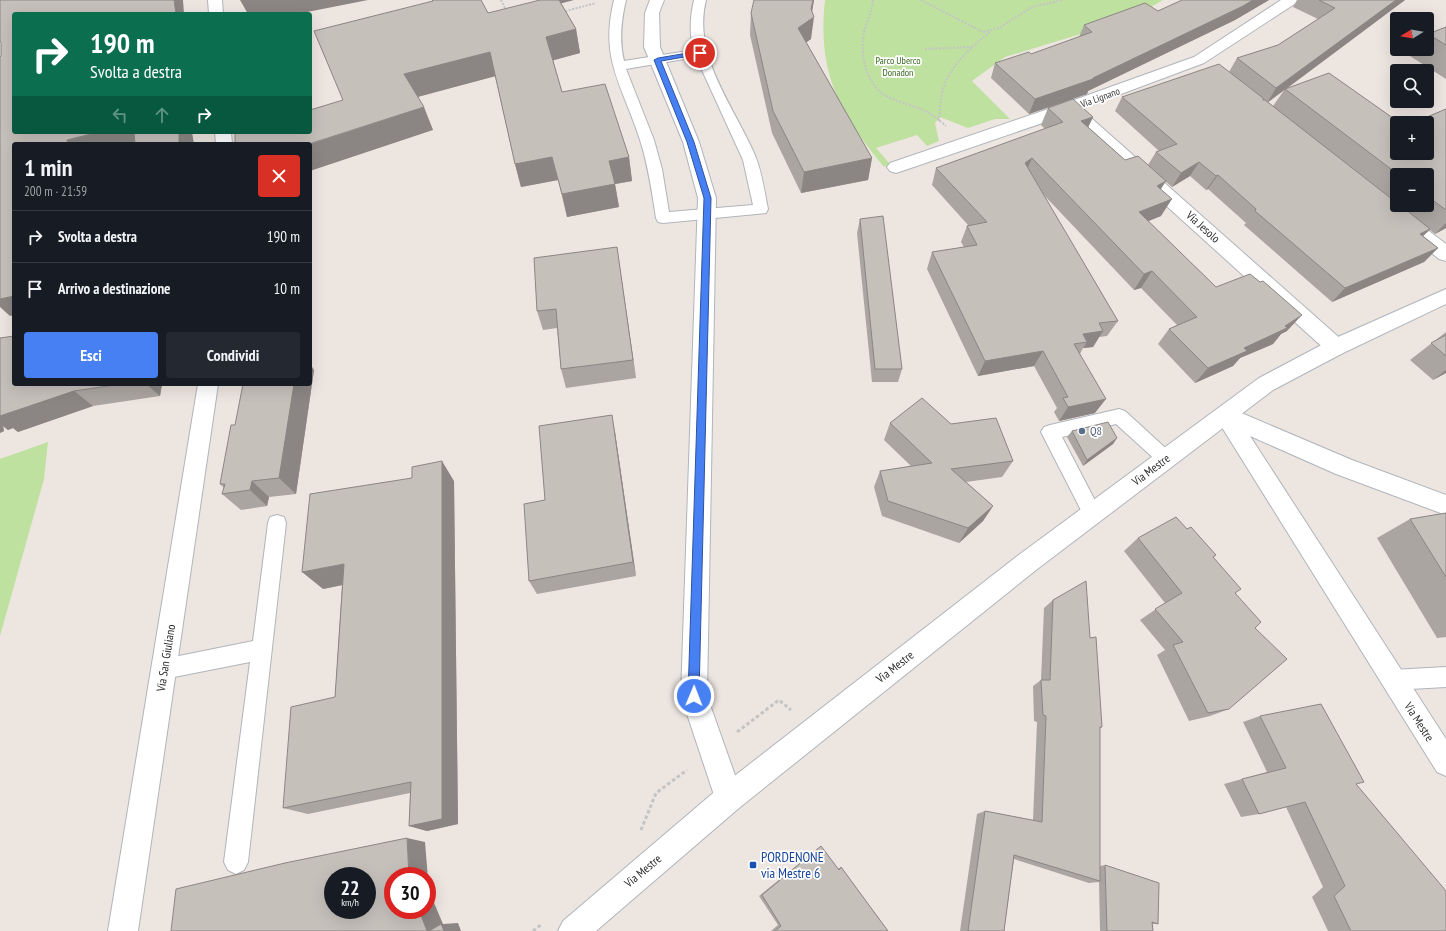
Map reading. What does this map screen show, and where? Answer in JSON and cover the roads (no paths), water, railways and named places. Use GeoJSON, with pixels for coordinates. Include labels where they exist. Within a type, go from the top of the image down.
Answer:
{"type":"FeatureCollection","features":[{"type":"Feature","properties":{"kind":"street"},"geometry":{"type":"LineString","coordinates":[[215,0],[216,12]]}},
{"type":"Feature","properties":{"kind":"street"},"geometry":{"type":"LineString","coordinates":[[657,0],[652,13],[652,47],[691,142],[707,198],[708,214],[700,446],[694,696],[729,798]]}},
{"type":"Feature","properties":{"kind":"street","name":"Via Lignano"},"geometry":{"type":"LineString","coordinates":[[896,167],[1069,108],[1206,65],[1291,0]]}},
{"type":"Feature","properties":{"kind":"street","name":"Via Jesolo"},"geometry":{"type":"LineString","coordinates":[[1069,108],[1336,347]]}},
{"type":"Feature","properties":{"kind":"street"},"geometry":{"type":"LineString","coordinates":[[1403,220],[1446,254]]}},
{"type":"Feature","properties":{"kind":"street","name":"Via Mestre"},"geometry":{"type":"LineString","coordinates":[[573,931],[729,798],[1028,562],[1266,384],[1336,347],[1446,296]]}},
{"type":"Feature","properties":{"kind":"street","name":"Via San Giuliano"},"geometry":{"type":"LineString","coordinates":[[123,931],[208,386]]}},
{"type":"Feature","properties":{"kind":"street"},"geometry":{"type":"LineString","coordinates":[[1225,415],[1344,467],[1446,505]]}},
{"type":"Feature","properties":{"kind":"street","name":"Via Mestre"},"geometry":{"type":"LineString","coordinates":[[1225,415],[1446,763]]}},
{"type":"Feature","properties":{"kind":"lane"},"geometry":{"type":"LineString","coordinates":[[620,0],[614,25],[613,43],[619,66],[654,162],[663,218],[761,209],[754,172],[747,154],[700,53],[697,31],[697,8],[700,0]]}},
{"type":"Feature","properties":{"kind":"lane"},"geometry":{"type":"LineString","coordinates":[[619,66],[700,53]]}},
{"type":"Feature","properties":{"kind":"lane"},"geometry":{"type":"LineString","coordinates":[[1092,514],[1050,432],[1119,416],[1166,459]]}},
{"type":"Feature","properties":{"kind":"lane"},"geometry":{"type":"LineString","coordinates":[[236,862],[277,523]]}},
{"type":"Feature","properties":{"kind":"lane"},"geometry":{"type":"LineString","coordinates":[[164,669],[262,649]]}},
{"type":"Feature","properties":{"kind":"lane"},"geometry":{"type":"LineString","coordinates":[[1392,680],[1446,677]]}},
{"type":"Feature","properties":{"kind":"place","name":"Q8"},"geometry":{"type":"Point","coordinates":[1082,431]}},
{"type":"Feature","properties":{"kind":"place","name":"PORDENONE via Mestre 6"},"geometry":{"type":"Point","coordinates":[753,865]}},
{"type":"Feature","properties":{"kind":"park label","name":"Parco Uberco Donadon"},"geometry":{"type":"Point","coordinates":[898,66]}}]}
